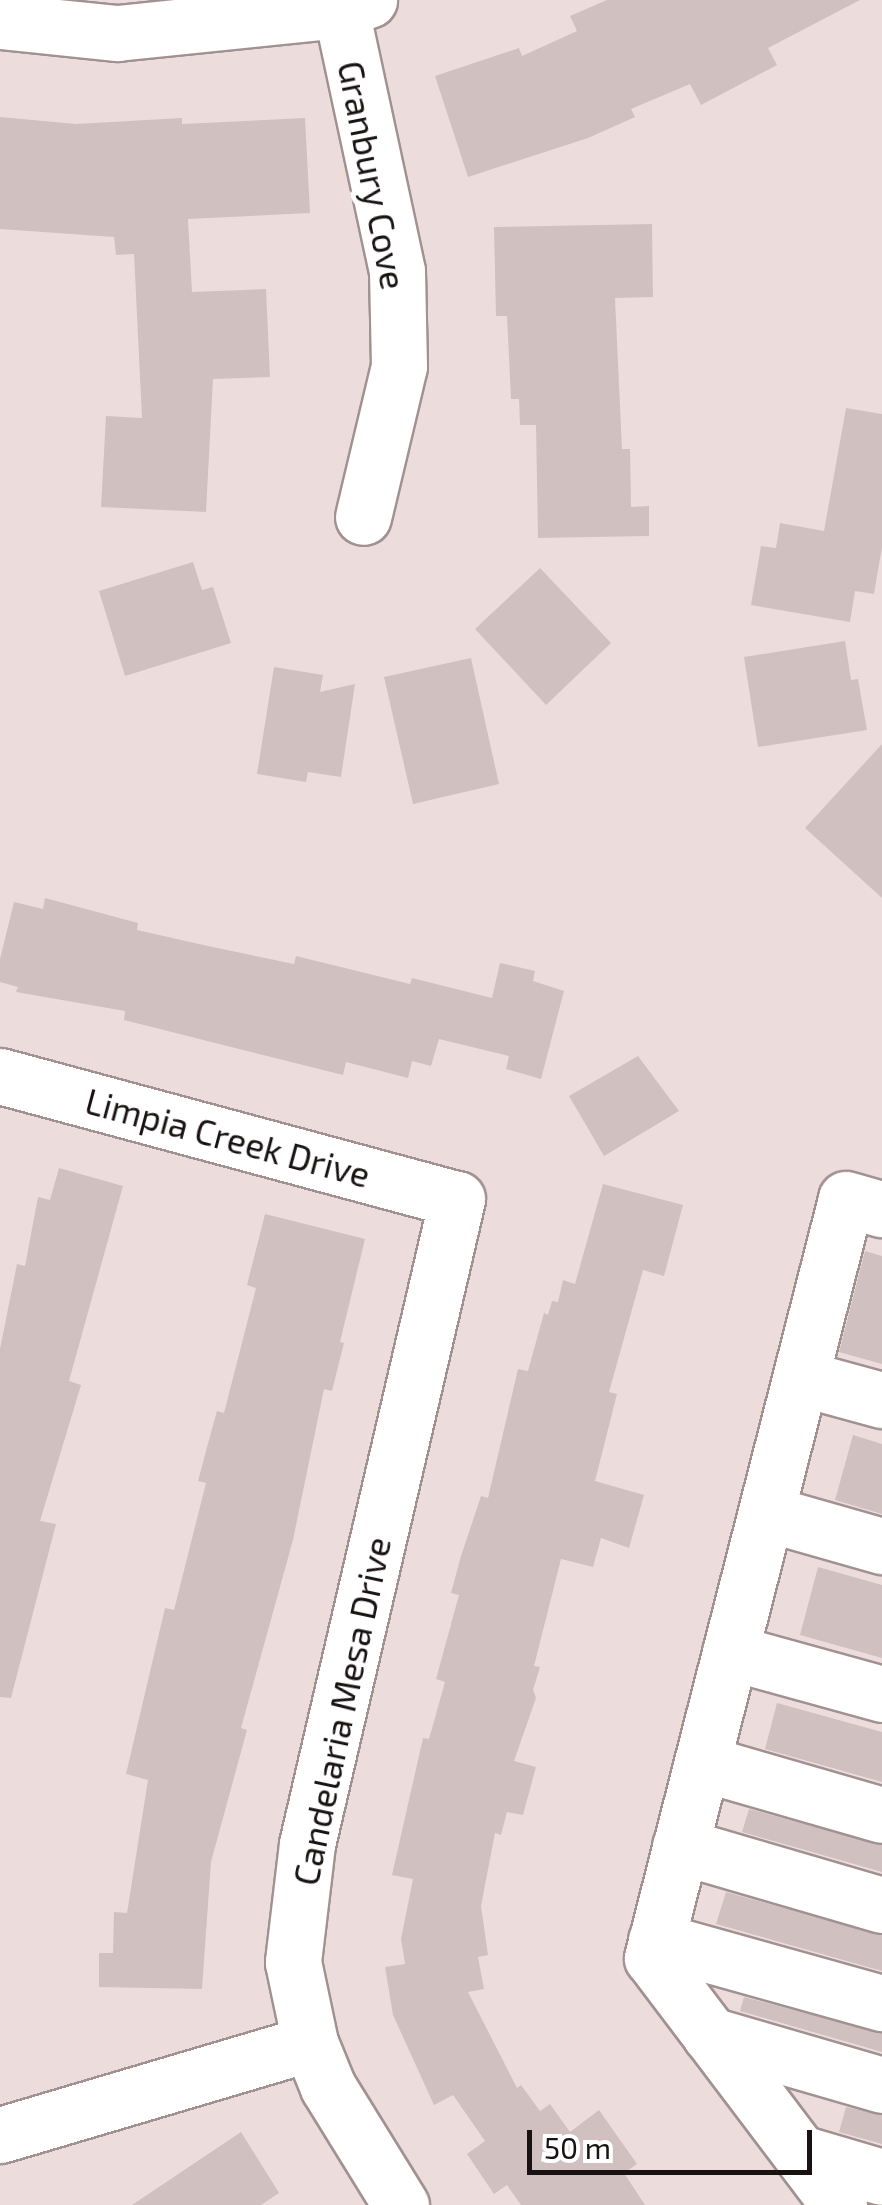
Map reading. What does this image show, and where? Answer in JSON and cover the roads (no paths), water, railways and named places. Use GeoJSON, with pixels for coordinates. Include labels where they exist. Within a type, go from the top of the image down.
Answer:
{"type":"FeatureCollection","features":[{"type":"Feature","properties":{"kind":"street"},"geometry":{"type":"LineString","coordinates":[[0,21],[118,33],[355,5]]}},
{"type":"Feature","properties":{"kind":"street","name":"Granbury Cove"},"geometry":{"type":"LineString","coordinates":[[355,5],[397,271],[400,366],[363,517]]}},
{"type":"Feature","properties":{"kind":"street","name":"Limpia Creek Drive"},"geometry":{"type":"LineString","coordinates":[[0,1076],[456,1198]]}},
{"type":"Feature","properties":{"kind":"street","name":"Candelaria Mesa Drive"},"geometry":{"type":"LineString","coordinates":[[401,2205],[328,2087],[310,2043],[293,1962],[307,1844],[456,1198]]}},
{"type":"Feature","properties":{"kind":"street"},"geometry":{"type":"LineString","coordinates":[[840,2205],[652,1958],[846,1200],[882,1209]]}},
{"type":"Feature","properties":{"kind":"street"},"geometry":{"type":"LineString","coordinates":[[801,1378],[882,1400]]}},
{"type":"Feature","properties":{"kind":"street"},"geometry":{"type":"LineString","coordinates":[[766,1513],[882,1546]]}},
{"type":"Feature","properties":{"kind":"street"},"geometry":{"type":"LineString","coordinates":[[730,1652],[882,1694]]}},
{"type":"Feature","properties":{"kind":"street"},"geometry":{"type":"LineString","coordinates":[[702,1763],[882,1815]]}},
{"type":"Feature","properties":{"kind":"street"},"geometry":{"type":"LineString","coordinates":[[680,1846],[882,1905]]}},
{"type":"Feature","properties":{"kind":"street"},"geometry":{"type":"LineString","coordinates":[[656,1940],[882,2003]]}},
{"type":"Feature","properties":{"kind":"street"},"geometry":{"type":"LineString","coordinates":[[710,2034],[882,2086]]}},
{"type":"Feature","properties":{"kind":"street"},"geometry":{"type":"LineString","coordinates":[[0,2135],[310,2043]]}},
{"type":"Feature","properties":{"kind":"street"},"geometry":{"type":"LineString","coordinates":[[800,2152],[882,2177]]}}]}
